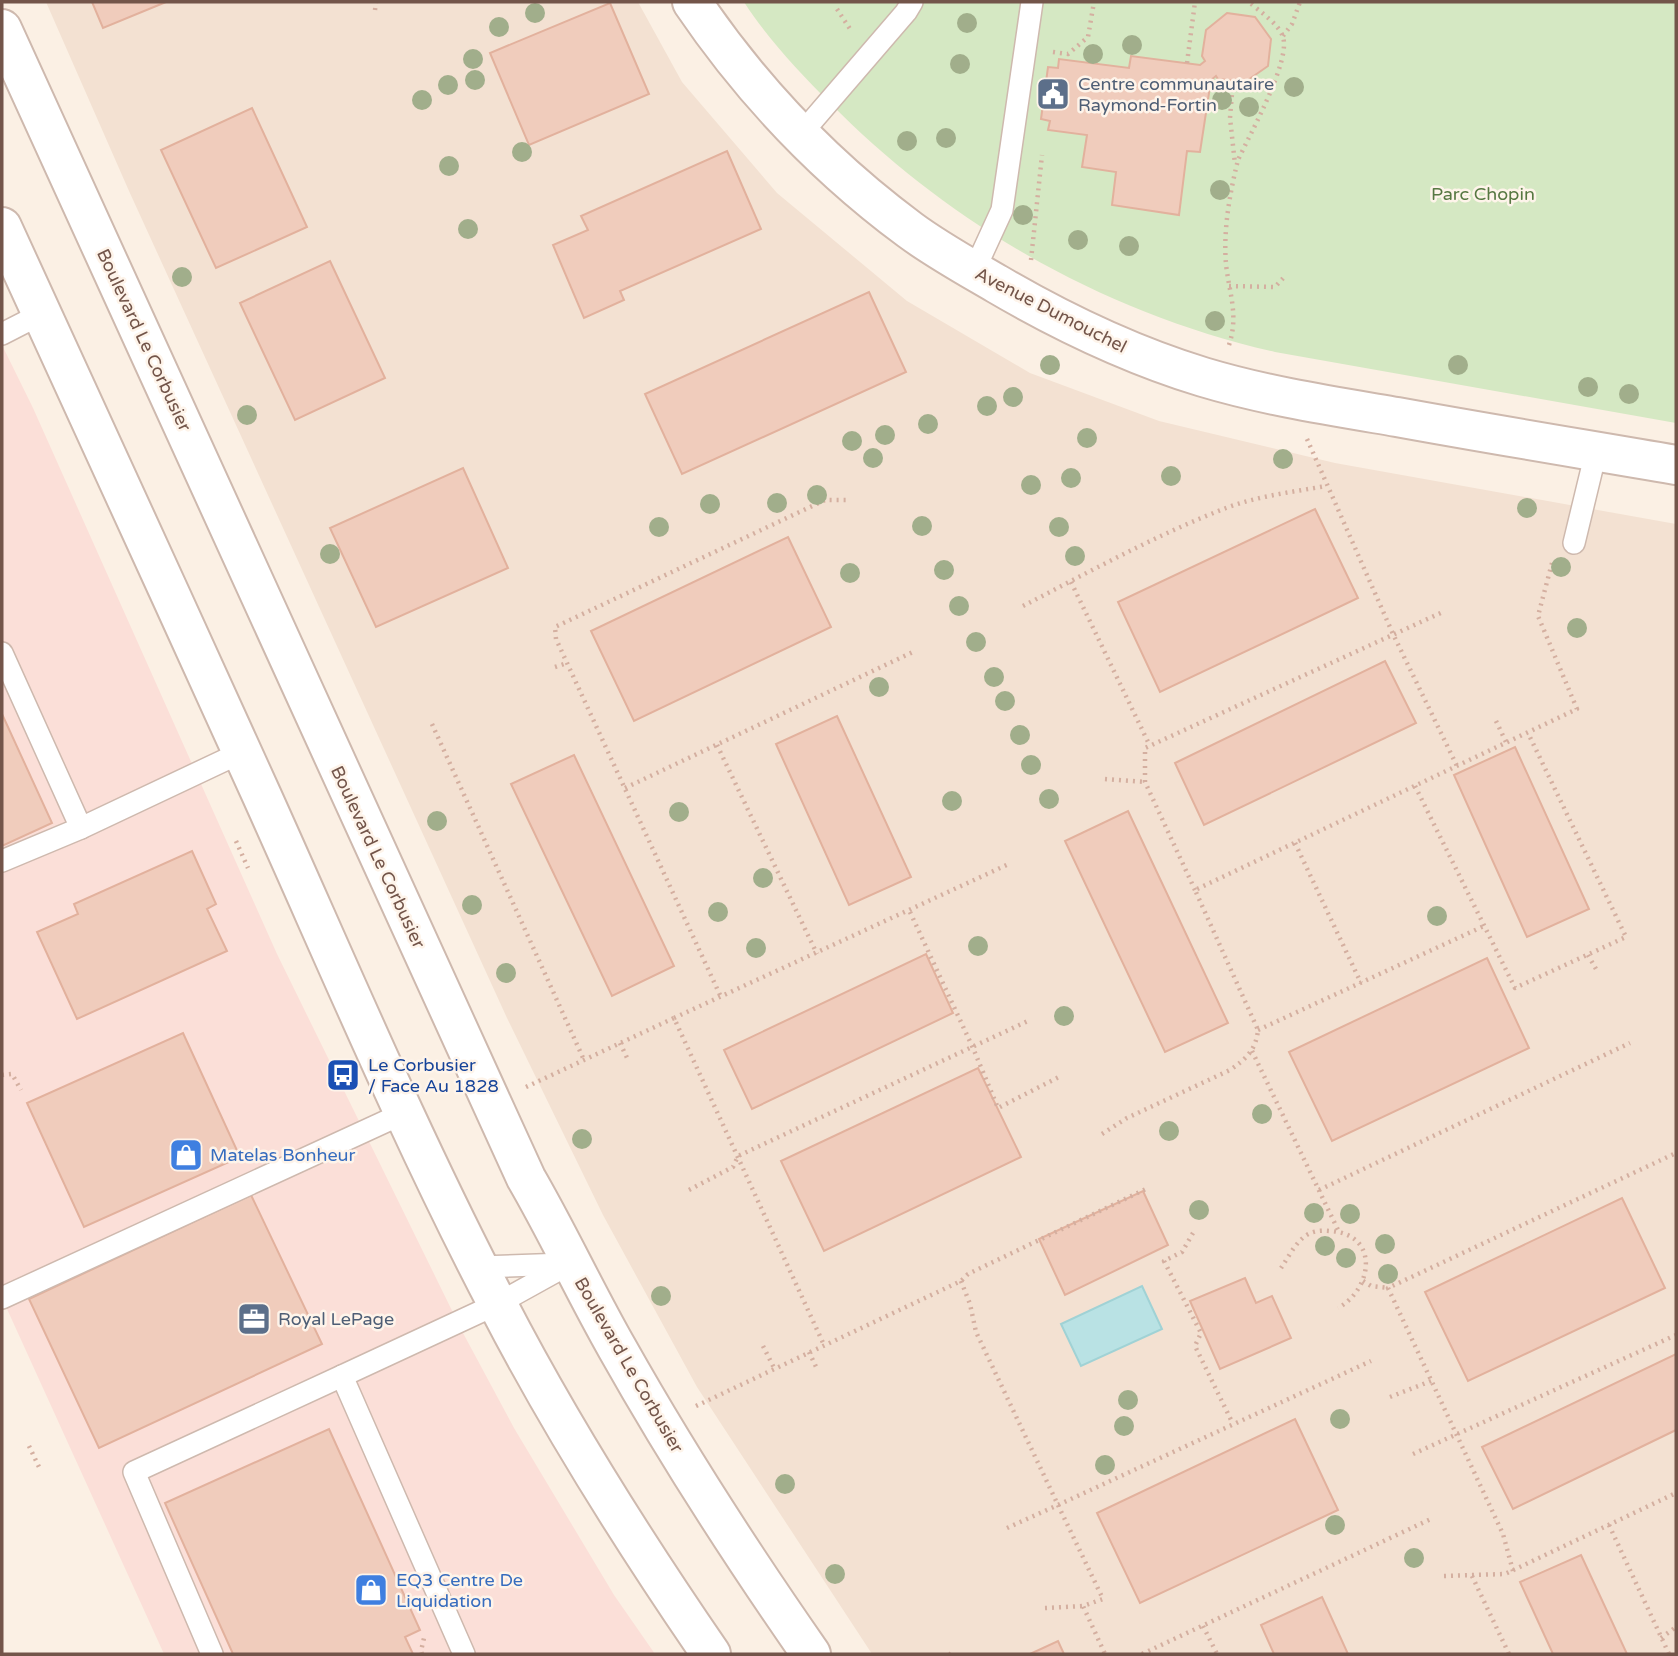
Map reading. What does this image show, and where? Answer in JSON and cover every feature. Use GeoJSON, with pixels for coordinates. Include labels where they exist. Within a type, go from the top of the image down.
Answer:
{"type":"FeatureCollection","features":[{"type":"Feature","properties":{"kind":"street","name":"Avenue Dumouchel"},"geometry":{"type":"LineString","coordinates":[[692,2],[730,56],[801,134],[832,166],[883,209],[912,232],[974,271],[1092,334],[1167,365],[1270,394],[1676,466]]}},
{"type":"Feature","properties":{"kind":"street","name":"Boulevard Le Corbusier"},"geometry":{"type":"LineString","coordinates":[[2,29],[526,1178],[666,1434],[811,1654]]}},
{"type":"Feature","properties":{"kind":"street"},"geometry":{"type":"LineString","coordinates":[[2,227],[404,1113],[497,1304],[603,1491],[711,1654]]}},
{"type":"Feature","properties":{"kind":"lane"},"geometry":{"type":"LineString","coordinates":[[801,134],[912,2]]}},
{"type":"Feature","properties":{"kind":"lane"},"geometry":{"type":"LineString","coordinates":[[974,271],[1002,210],[1032,2]]}},
{"type":"Feature","properties":{"kind":"lane"},"geometry":{"type":"LineString","coordinates":[[2,334],[41,314]]}},
{"type":"Feature","properties":{"kind":"lane"},"geometry":{"type":"LineString","coordinates":[[1574,543],[1596,452]]}},
{"type":"Feature","properties":{"kind":"lane"},"geometry":{"type":"LineString","coordinates":[[2,653],[81,828]]}},
{"type":"Feature","properties":{"kind":"lane"},"geometry":{"type":"LineString","coordinates":[[2,862],[242,752]]}},
{"type":"Feature","properties":{"kind":"lane"},"geometry":{"type":"LineString","coordinates":[[2,1298],[404,1113]]}},
{"type":"Feature","properties":{"kind":"lane"},"geometry":{"type":"LineString","coordinates":[[480,1267],[571,1263]]}},
{"type":"Feature","properties":{"kind":"lane"},"geometry":{"type":"LineString","coordinates":[[212,1654],[134,1472],[497,1304],[571,1263]]}},
{"type":"Feature","properties":{"kind":"lane"},"geometry":{"type":"LineString","coordinates":[[342,1376],[464,1654]]}},
{"type":"Feature","properties":{"kind":"path"},"geometry":{"type":"LineString","coordinates":[[375,10],[376,2]]}},
{"type":"Feature","properties":{"kind":"path"},"geometry":{"type":"LineString","coordinates":[[1091,25],[1094,2]]}},
{"type":"Feature","properties":{"kind":"path"},"geometry":{"type":"LineString","coordinates":[[1187,63],[1195,2]]}},
{"type":"Feature","properties":{"kind":"path"},"geometry":{"type":"LineString","coordinates":[[1249,2],[1283,36]]}},
{"type":"Feature","properties":{"kind":"path"},"geometry":{"type":"LineString","coordinates":[[1229,345],[1234,307],[1226,261],[1226,230],[1236,169],[1276,76],[1284,48],[1283,36],[1292,23],[1300,2]]}},
{"type":"Feature","properties":{"kind":"path"},"geometry":{"type":"LineString","coordinates":[[837,9],[858,40]]}},
{"type":"Feature","properties":{"kind":"path"},"geometry":{"type":"LineString","coordinates":[[1233,80],[1230,118],[1236,169]]}},
{"type":"Feature","properties":{"kind":"path"},"geometry":{"type":"LineString","coordinates":[[1229,286],[1275,287],[1286,275]]}},
{"type":"Feature","properties":{"kind":"path"},"geometry":{"type":"LineString","coordinates":[[1306,438],[1393,634],[1457,766]]}},
{"type":"Feature","properties":{"kind":"path"},"geometry":{"type":"LineString","coordinates":[[1023,606],[1182,527],[1228,508],[1266,497],[1326,486]]}},
{"type":"Feature","properties":{"kind":"path"},"geometry":{"type":"LineString","coordinates":[[720,995],[556,639],[555,627],[825,500],[847,500]]}},
{"type":"Feature","properties":{"kind":"path"},"geometry":{"type":"LineString","coordinates":[[1195,890],[1577,709],[1538,616],[1554,559]]}},
{"type":"Feature","properties":{"kind":"path"},"geometry":{"type":"LineString","coordinates":[[1071,582],[1150,746]]}},
{"type":"Feature","properties":{"kind":"path"},"geometry":{"type":"LineString","coordinates":[[1102,1134],[1127,1118],[1230,1070],[1252,1051],[1257,1042],[1258,1030],[1145,782],[1144,748],[1445,611]]}},
{"type":"Feature","properties":{"kind":"path"},"geometry":{"type":"LineString","coordinates":[[625,788],[915,651]]}},
{"type":"Feature","properties":{"kind":"path"},"geometry":{"type":"LineString","coordinates":[[555,667],[568,663]]}},
{"type":"Feature","properties":{"kind":"path"},"geometry":{"type":"LineString","coordinates":[[1496,721],[1506,743]]}},
{"type":"Feature","properties":{"kind":"path"},"geometry":{"type":"LineString","coordinates":[[432,724],[584,1060]]}},
{"type":"Feature","properties":{"kind":"path"},"geometry":{"type":"LineString","coordinates":[[1415,786],[1515,988],[1588,955],[1626,937],[1528,733]]}},
{"type":"Feature","properties":{"kind":"path"},"geometry":{"type":"LineString","coordinates":[[717,745],[817,954]]}},
{"type":"Feature","properties":{"kind":"path"},"geometry":{"type":"LineString","coordinates":[[1105,779],[1145,782]]}},
{"type":"Feature","properties":{"kind":"path"},"geometry":{"type":"LineString","coordinates":[[1295,843],[1362,983]]}},
{"type":"Feature","properties":{"kind":"path"},"geometry":{"type":"LineString","coordinates":[[526,1087],[720,995],[817,954],[1011,863]]}},
{"type":"Feature","properties":{"kind":"path"},"geometry":{"type":"LineString","coordinates":[[909,912],[998,1108],[1059,1077]]}},
{"type":"Feature","properties":{"kind":"path"},"geometry":{"type":"LineString","coordinates":[[1258,1030],[1484,926]]}},
{"type":"Feature","properties":{"kind":"path"},"geometry":{"type":"LineString","coordinates":[[1588,955],[1596,969]]}},
{"type":"Feature","properties":{"kind":"path"},"geometry":{"type":"LineString","coordinates":[[674,1018],[824,1345]]}},
{"type":"Feature","properties":{"kind":"path"},"geometry":{"type":"LineString","coordinates":[[689,1190],[733,1167],[738,1156],[1030,1020]]}},
{"type":"Feature","properties":{"kind":"path"},"geometry":{"type":"LineString","coordinates":[[620,1043],[629,1062]]}},
{"type":"Feature","properties":{"kind":"path"},"geometry":{"type":"LineString","coordinates":[[1319,1190],[1630,1043]]}},
{"type":"Feature","properties":{"kind":"path"},"geometry":{"type":"LineString","coordinates":[[1252,1051],[1339,1232]]}},
{"type":"Feature","properties":{"kind":"path"},"geometry":{"type":"LineString","coordinates":[[2,1075],[12,1074],[21,1090]]}},
{"type":"Feature","properties":{"kind":"path"},"geometry":{"type":"LineString","coordinates":[[1363,1281],[1371,1286],[1388,1288],[1676,1153]]}},
{"type":"Feature","properties":{"kind":"path"},"geometry":{"type":"LineString","coordinates":[[695,1406],[961,1281],[968,1274],[1147,1188]]}},
{"type":"Feature","properties":{"kind":"path"},"geometry":{"type":"LineString","coordinates":[[1281,1268],[1304,1237],[1315,1231],[1350,1235],[1365,1251],[1366,1266],[1363,1281],[1349,1302],[1338,1308]]}},
{"type":"Feature","properties":{"kind":"path"},"geometry":{"type":"LineString","coordinates":[[1193,1233],[1182,1252],[1164,1261],[1201,1333],[1195,1346],[1233,1424]]}},
{"type":"Feature","properties":{"kind":"path"},"geometry":{"type":"LineString","coordinates":[[961,1281],[970,1304],[976,1332],[1103,1599],[1083,1606],[1045,1608]]}},
{"type":"Feature","properties":{"kind":"path"},"geometry":{"type":"LineString","coordinates":[[1388,1288],[1503,1534],[1513,1571]]}},
{"type":"Feature","properties":{"kind":"path"},"geometry":{"type":"LineString","coordinates":[[1413,1454],[1676,1335]]}},
{"type":"Feature","properties":{"kind":"path"},"geometry":{"type":"LineString","coordinates":[[762,1346],[774,1368]]}},
{"type":"Feature","properties":{"kind":"path"},"geometry":{"type":"LineString","coordinates":[[809,1352],[818,1371]]}},
{"type":"Feature","properties":{"kind":"path"},"geometry":{"type":"LineString","coordinates":[[1007,1528],[1371,1361]]}},
{"type":"Feature","properties":{"kind":"path"},"geometry":{"type":"LineString","coordinates":[[1390,1397],[1431,1381]]}},
{"type":"Feature","properties":{"kind":"path"},"geometry":{"type":"LineString","coordinates":[[29,1446],[38,1467]]}},
{"type":"Feature","properties":{"kind":"path"},"geometry":{"type":"LineString","coordinates":[[1444,1576],[1505,1574],[1676,1493]]}},
{"type":"Feature","properties":{"kind":"path"},"geometry":{"type":"LineString","coordinates":[[1142,1654],[1433,1518]]}},
{"type":"Feature","properties":{"kind":"path"},"geometry":{"type":"LineString","coordinates":[[1609,1525],[1669,1654]]}},
{"type":"Feature","properties":{"kind":"path"},"geometry":{"type":"LineString","coordinates":[[1471,1576],[1509,1654]]}},
{"type":"Feature","properties":{"kind":"path"},"geometry":{"type":"LineString","coordinates":[[1083,1606],[1105,1654]]}},
{"type":"Feature","properties":{"kind":"path"},"geometry":{"type":"LineString","coordinates":[[1203,1626],[1217,1654]]}},
{"type":"Feature","properties":{"kind":"path"},"geometry":{"type":"LineString","coordinates":[[1661,1638],[1676,1627]]}},
{"type":"Feature","properties":{"kind":"shaded area"},"geometry":{"type":"Polygon","coordinates":[[[46,2],[638,2],[682,82],[777,193],[907,301],[1030,373],[1159,421],[1335,463],[1676,524],[1676,1654],[872,1654],[697,1387],[603,1215],[507,1018],[129,191],[46,2]]]}},
{"type":"Feature","properties":{"kind":"shaded area"},"geometry":{"type":"Polygon","coordinates":[[[2,345],[33,408],[277,954],[463,1333],[514,1428],[614,1595],[655,1654],[164,1654],[2,1298],[2,345]]]}},
{"type":"Feature","properties":{"kind":"green space","name":"Parc Chopin"},"geometry":{"type":"Polygon","coordinates":[[[744,2],[1676,2],[1676,423],[1275,352],[1152,314],[1092,289],[980,226],[927,188],[877,147],[795,67],[744,2]]]}},
{"type":"Feature","properties":{"kind":"water"},"geometry":{"type":"Polygon","coordinates":[[[1142,1286],[1162,1329],[1081,1366],[1061,1324],[1142,1286]]]}},
{"type":"Feature","properties":{"kind":"building"},"geometry":{"type":"Polygon","coordinates":[[[92,2],[166,2],[103,28],[92,2]]]}},
{"type":"Feature","properties":{"kind":"building"},"geometry":{"type":"Polygon","coordinates":[[[610,3],[649,94],[529,145],[490,53],[610,3]]]}},
{"type":"Feature","properties":{"kind":"building"},"geometry":{"type":"Polygon","coordinates":[[[1227,13],[1255,17],[1271,39],[1268,66],[1245,82],[1218,79],[1216,76],[1211,80],[1200,152],[1187,151],[1179,215],[1112,205],[1116,172],[1082,167],[1087,135],[1048,130],[1050,121],[1041,119],[1048,67],[1058,68],[1059,59],[1129,68],[1131,56],[1200,65],[1205,61],[1202,56],[1206,30],[1227,13]]]}},
{"type":"Feature","properties":{"kind":"building"},"geometry":{"type":"Polygon","coordinates":[[[252,108],[307,227],[216,268],[161,150],[252,108]]]}},
{"type":"Feature","properties":{"kind":"building"},"geometry":{"type":"Polygon","coordinates":[[[727,151],[761,229],[620,291],[624,300],[584,318],[553,245],[588,230],[581,216],[727,151]]]}},
{"type":"Feature","properties":{"kind":"building"},"geometry":{"type":"Polygon","coordinates":[[[330,261],[385,378],[295,420],[240,303],[330,261]]]}},
{"type":"Feature","properties":{"kind":"building"},"geometry":{"type":"Polygon","coordinates":[[[869,292],[906,372],[682,474],[645,394],[869,292]]]}},
{"type":"Feature","properties":{"kind":"building"},"geometry":{"type":"Polygon","coordinates":[[[463,468],[508,568],[376,627],[330,528],[463,468]]]}},
{"type":"Feature","properties":{"kind":"building"},"geometry":{"type":"Polygon","coordinates":[[[1315,509],[1358,598],[1160,692],[1118,602],[1315,509]]]}},
{"type":"Feature","properties":{"kind":"building"},"geometry":{"type":"Polygon","coordinates":[[[788,537],[831,627],[634,721],[591,631],[788,537]]]}},
{"type":"Feature","properties":{"kind":"building"},"geometry":{"type":"Polygon","coordinates":[[[1385,661],[1416,723],[1204,825],[1175,763],[1385,661]]]}},
{"type":"Feature","properties":{"kind":"building"},"geometry":{"type":"Polygon","coordinates":[[[2,714],[52,823],[2,846],[2,714]]]}},
{"type":"Feature","properties":{"kind":"building"},"geometry":{"type":"Polygon","coordinates":[[[837,716],[911,877],[849,905],[776,744],[837,716]]]}},
{"type":"Feature","properties":{"kind":"building"},"geometry":{"type":"Polygon","coordinates":[[[1515,747],[1589,909],[1527,937],[1454,775],[1515,747]]]}},
{"type":"Feature","properties":{"kind":"building"},"geometry":{"type":"Polygon","coordinates":[[[574,755],[674,966],[612,996],[511,784],[574,755]]]}},
{"type":"Feature","properties":{"kind":"building"},"geometry":{"type":"Polygon","coordinates":[[[1128,811],[1228,1023],[1165,1052],[1065,841],[1128,811]]]}},
{"type":"Feature","properties":{"kind":"building"},"geometry":{"type":"Polygon","coordinates":[[[192,851],[216,904],[207,909],[227,951],[77,1019],[37,932],[78,914],[74,904],[192,851]]]}},
{"type":"Feature","properties":{"kind":"building"},"geometry":{"type":"Polygon","coordinates":[[[926,954],[953,1013],[752,1109],[724,1050],[926,954]]]}},
{"type":"Feature","properties":{"kind":"building"},"geometry":{"type":"Polygon","coordinates":[[[1487,958],[1529,1048],[1332,1141],[1289,1052],[1487,958]]]}},
{"type":"Feature","properties":{"kind":"building"},"geometry":{"type":"Polygon","coordinates":[[[183,1033],[240,1157],[84,1227],[27,1103],[183,1033]]]}},
{"type":"Feature","properties":{"kind":"building"},"geometry":{"type":"Polygon","coordinates":[[[978,1068],[1021,1157],[824,1251],[781,1161],[978,1068]]]}},
{"type":"Feature","properties":{"kind":"building"},"geometry":{"type":"Polygon","coordinates":[[[1143,1191],[1168,1245],[1065,1295],[1039,1239],[1143,1191]]]}},
{"type":"Feature","properties":{"kind":"building"},"geometry":{"type":"Polygon","coordinates":[[[251,1195],[322,1344],[99,1448],[29,1299],[251,1195]]]}},
{"type":"Feature","properties":{"kind":"building"},"geometry":{"type":"Polygon","coordinates":[[[1622,1198],[1665,1288],[1468,1381],[1425,1292],[1622,1198]]]}},
{"type":"Feature","properties":{"kind":"building"},"geometry":{"type":"Polygon","coordinates":[[[1245,1278],[1256,1303],[1272,1296],[1291,1338],[1220,1369],[1190,1301],[1245,1278]]]}},
{"type":"Feature","properties":{"kind":"building"},"geometry":{"type":"Polygon","coordinates":[[[1676,1354],[1676,1430],[1513,1509],[1482,1447],[1676,1354]]]}},
{"type":"Feature","properties":{"kind":"building"},"geometry":{"type":"Polygon","coordinates":[[[1295,1419],[1338,1510],[1140,1603],[1097,1513],[1295,1419]]]}},
{"type":"Feature","properties":{"kind":"building"},"geometry":{"type":"Polygon","coordinates":[[[329,1429],[420,1630],[405,1637],[413,1654],[233,1654],[165,1503],[329,1429]]]}},
{"type":"Feature","properties":{"kind":"building"},"geometry":{"type":"Polygon","coordinates":[[[1581,1555],[1627,1654],[1553,1654],[1520,1582],[1581,1555]]]}},
{"type":"Feature","properties":{"kind":"building"},"geometry":{"type":"Polygon","coordinates":[[[1322,1597],[1348,1654],[1274,1654],[1261,1625],[1322,1597]]]}},
{"type":"Feature","properties":{"kind":"building"},"geometry":{"type":"Polygon","coordinates":[[[1058,1641],[1064,1654],[1030,1654],[1058,1641]]]}},
{"type":"Feature","properties":{"kind":"place","name":"Centre communautaire Raymond-Fortin"},"geometry":{"type":"Point","coordinates":[1053,94]}},
{"type":"Feature","properties":{"kind":"place","name":"Le Corbusier / Face Au 1828"},"geometry":{"type":"Point","coordinates":[343,1075]}},
{"type":"Feature","properties":{"kind":"place","name":"Matelas Bonheur"},"geometry":{"type":"Point","coordinates":[186,1155]}},
{"type":"Feature","properties":{"kind":"place","name":"Royal LePage"},"geometry":{"type":"Point","coordinates":[254,1319]}},
{"type":"Feature","properties":{"kind":"place","name":"EQ3 Centre De Liquidation"},"geometry":{"type":"Point","coordinates":[371,1590]}}]}
